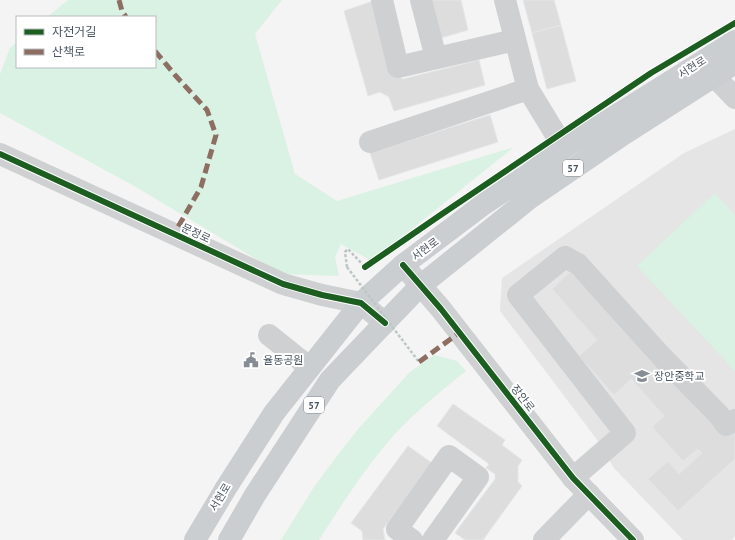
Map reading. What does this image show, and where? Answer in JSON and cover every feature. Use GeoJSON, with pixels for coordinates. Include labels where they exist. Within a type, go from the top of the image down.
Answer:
{"type":"FeatureCollection","features":[{"type":"Feature","properties":{"kind":"main road","name":"서현로"},"geometry":{"type":"LineString","coordinates":[[195,540],[274,412],[361,303],[403,265],[484,204],[564,148],[735,41]]}},
{"type":"Feature","properties":{"kind":"main road","name":"서현로"},"geometry":{"type":"LineString","coordinates":[[229,540],[255,495],[330,380],[420,286],[530,198],[624,134],[735,64]]}},
{"type":"Feature","properties":{"kind":"street"},"geometry":{"type":"LineString","coordinates":[[382,0],[398,67],[515,40]]}},
{"type":"Feature","properties":{"kind":"street"},"geometry":{"type":"LineString","coordinates":[[421,0],[436,58]]}},
{"type":"Feature","properties":{"kind":"street"},"geometry":{"type":"LineString","coordinates":[[505,0],[528,89],[564,148]]}},
{"type":"Feature","properties":{"kind":"street"},"geometry":{"type":"LineString","coordinates":[[714,76],[735,98]]}},
{"type":"Feature","properties":{"kind":"street"},"geometry":{"type":"LineString","coordinates":[[370,142],[528,89]]}},
{"type":"Feature","properties":{"kind":"street","name":"문정로"},"geometry":{"type":"LineString","coordinates":[[0,154],[283,284],[322,295],[361,303],[385,323]]}},
{"type":"Feature","properties":{"kind":"street"},"geometry":{"type":"LineString","coordinates":[[573,478],[625,433],[518,295],[565,256],[578,264],[662,357],[719,415],[726,425],[735,420]]}},
{"type":"Feature","properties":{"kind":"street","name":"장안로"},"geometry":{"type":"LineString","coordinates":[[403,265],[445,315],[573,478],[633,540]]}},
{"type":"Feature","properties":{"kind":"street"},"geometry":{"type":"LineString","coordinates":[[269,335],[310,366]]}},
{"type":"Feature","properties":{"kind":"street"},"geometry":{"type":"LineString","coordinates":[[412,540],[397,529],[449,456],[478,477],[438,538]]}},
{"type":"Feature","properties":{"kind":"street"},"geometry":{"type":"LineString","coordinates":[[544,540],[589,494]]}},
{"type":"Feature","properties":{"kind":"path"},"geometry":{"type":"LineString","coordinates":[[365,267],[348,249],[344,252],[347,267],[419,362]]}},
{"type":"Feature","properties":{"kind":"shaded area","name":"장안중학교"},"geometry":{"type":"Polygon","coordinates":[[[735,129],[735,536],[732,540],[683,540],[614,468],[598,441],[500,311],[502,278],[684,153],[735,129]]]}},
{"type":"Feature","properties":{"kind":"green space"},"geometry":{"type":"Polygon","coordinates":[[[68,0],[282,0],[255,34],[295,174],[337,201],[514,147],[372,261],[341,244],[335,257],[339,276],[281,274],[136,187],[0,113],[0,74],[10,48],[16,43],[16,68],[156,68],[156,16],[48,16],[68,0]]]}},
{"type":"Feature","properties":{"kind":"green space"},"geometry":{"type":"Polygon","coordinates":[[[715,193],[735,215],[735,371],[637,266],[715,193]]]}},
{"type":"Feature","properties":{"kind":"green space"},"geometry":{"type":"Polygon","coordinates":[[[434,355],[457,361],[466,371],[419,410],[393,436],[363,473],[319,540],[281,540],[314,487],[359,428],[410,372],[434,355]]]}},
{"type":"Feature","properties":{"kind":"building"},"geometry":{"type":"Polygon","coordinates":[[[432,0],[461,0],[468,30],[441,38],[432,0]]]}},
{"type":"Feature","properties":{"kind":"building"},"geometry":{"type":"Polygon","coordinates":[[[523,0],[554,0],[561,25],[532,33],[523,0]]]}},
{"type":"Feature","properties":{"kind":"building"},"geometry":{"type":"Polygon","coordinates":[[[373,1],[393,74],[403,79],[479,60],[485,85],[394,111],[389,97],[380,92],[368,96],[344,11],[373,1]]]}},
{"type":"Feature","properties":{"kind":"building"},"geometry":{"type":"Polygon","coordinates":[[[561,25],[576,81],[547,89],[532,33],[561,25]]]}},
{"type":"Feature","properties":{"kind":"building"},"geometry":{"type":"Polygon","coordinates":[[[490,115],[498,142],[379,180],[370,153],[490,115]]]}},
{"type":"Feature","properties":{"kind":"building"},"geometry":{"type":"Polygon","coordinates":[[[570,272],[724,435],[735,424],[735,459],[678,511],[648,479],[668,461],[679,474],[702,453],[698,449],[683,461],[652,427],[664,416],[631,379],[614,395],[579,356],[597,340],[552,289],[570,272]]]}},
{"type":"Feature","properties":{"kind":"building"},"geometry":{"type":"Polygon","coordinates":[[[453,404],[505,440],[502,445],[522,460],[518,466],[518,482],[522,486],[483,540],[465,540],[455,533],[495,479],[495,474],[486,468],[489,464],[437,426],[453,404]]]}},
{"type":"Feature","properties":{"kind":"building"},"geometry":{"type":"Polygon","coordinates":[[[408,446],[432,463],[383,529],[385,540],[363,540],[362,531],[351,523],[408,446]]]}},
{"type":"Feature","properties":{"kind":"marked path"},"geometry":{"type":"LineString","coordinates":[[119,0],[122,11],[125,16]]}},
{"type":"Feature","properties":{"kind":"marked path"},"geometry":{"type":"LineString","coordinates":[[156,52],[207,110],[216,135],[201,187],[174,234]]}},
{"type":"Feature","properties":{"kind":"marked path"},"geometry":{"type":"LineString","coordinates":[[419,362],[459,333]]}},
{"type":"Feature","properties":{"kind":"cycle path"},"geometry":{"type":"LineString","coordinates":[[365,267],[651,73],[735,23]]}},
{"type":"Feature","properties":{"kind":"cycle path"},"geometry":{"type":"LineString","coordinates":[[0,154],[283,284],[322,295],[361,303],[385,323]]}},
{"type":"Feature","properties":{"kind":"cycle path"},"geometry":{"type":"LineString","coordinates":[[403,265],[441,309],[573,478],[633,540]]}},
{"type":"Feature","properties":{"kind":"place","name":"율동공원"},"geometry":{"type":"Point","coordinates":[251,360]}},
{"type":"Feature","properties":{"kind":"place","name":"장안중학교"},"geometry":{"type":"Point","coordinates":[642,376]}}]}
